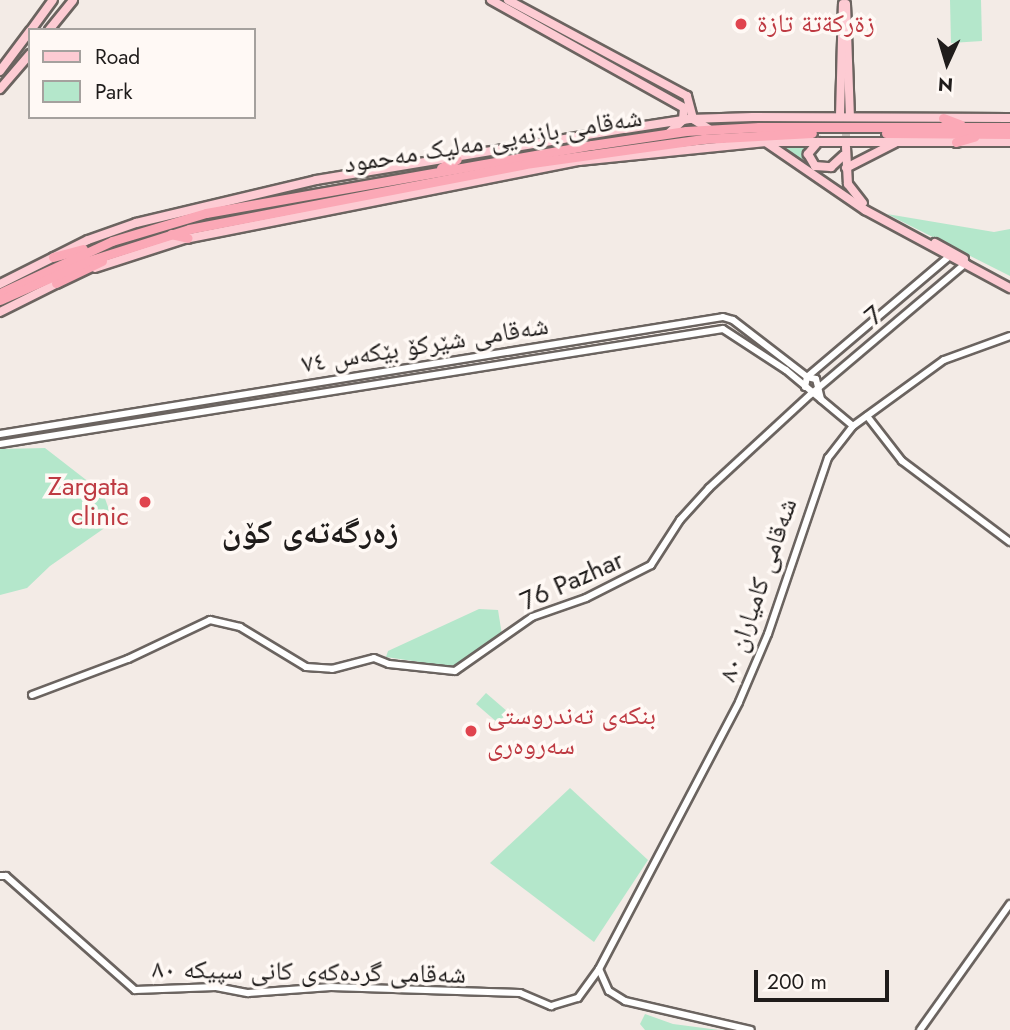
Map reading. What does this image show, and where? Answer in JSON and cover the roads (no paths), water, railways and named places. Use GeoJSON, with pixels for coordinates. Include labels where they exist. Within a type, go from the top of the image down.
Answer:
{"type":"FeatureCollection","features":[{"type":"Feature","properties":{"kind":"highway"},"geometry":{"type":"LineString","coordinates":[[943,118],[965,127]]}},
{"type":"Feature","properties":{"kind":"highway","name":"شەقامی بازنەیی مەلیک مەحمود"},"geometry":{"type":"LineString","coordinates":[[1,298],[112,241],[173,222],[435,171],[669,133],[711,130],[1010,127]]}},
{"type":"Feature","properties":{"kind":"highway"},"geometry":{"type":"LineString","coordinates":[[956,142],[986,134]]}},
{"type":"Feature","properties":{"kind":"highway","name":"شەقامی بازنەیی مەلیک مەحمود"},"geometry":{"type":"LineString","coordinates":[[1,298],[169,233],[602,152],[748,135],[1010,134]]}},
{"type":"Feature","properties":{"kind":"highway"},"geometry":{"type":"LineString","coordinates":[[682,149],[704,139]]}},
{"type":"Feature","properties":{"kind":"highway"},"geometry":{"type":"LineString","coordinates":[[602,152],[620,157]]}},
{"type":"Feature","properties":{"kind":"highway"},"geometry":{"type":"LineString","coordinates":[[435,171],[457,159]]}},
{"type":"Feature","properties":{"kind":"highway"},"geometry":{"type":"LineString","coordinates":[[345,187],[347,200]]}},
{"type":"Feature","properties":{"kind":"highway"},"geometry":{"type":"LineString","coordinates":[[333,189],[335,202]]}},
{"type":"Feature","properties":{"kind":"highway"},"geometry":{"type":"LineString","coordinates":[[208,206],[230,209]]}},
{"type":"Feature","properties":{"kind":"highway"},"geometry":{"type":"LineString","coordinates":[[173,222],[184,211]]}},
{"type":"Feature","properties":{"kind":"highway"},"geometry":{"type":"LineString","coordinates":[[212,233],[229,221]]}},
{"type":"Feature","properties":{"kind":"highway"},"geometry":{"type":"LineString","coordinates":[[169,233],[188,238]]}},
{"type":"Feature","properties":{"kind":"highway"},"geometry":{"type":"LineString","coordinates":[[53,257],[112,241]]}},
{"type":"Feature","properties":{"kind":"highway"},"geometry":{"type":"LineString","coordinates":[[56,283],[133,246]]}},
{"type":"Feature","properties":{"kind":"main road"},"geometry":{"type":"LineString","coordinates":[[32,28],[53,0]]}},
{"type":"Feature","properties":{"kind":"main road"},"geometry":{"type":"LineString","coordinates":[[51,28],[73,0]]}},
{"type":"Feature","properties":{"kind":"main road"},"geometry":{"type":"LineString","coordinates":[[491,0],[676,103],[686,110],[688,120]]}},
{"type":"Feature","properties":{"kind":"main road"},"geometry":{"type":"LineString","coordinates":[[508,0],[683,94],[690,100],[688,120],[669,133]]}},
{"type":"Feature","properties":{"kind":"main road"},"geometry":{"type":"LineString","coordinates":[[845,2],[845,112]]}},
{"type":"Feature","properties":{"kind":"main road"},"geometry":{"type":"LineString","coordinates":[[0,72],[28,33]]}},
{"type":"Feature","properties":{"kind":"main road"},"geometry":{"type":"LineString","coordinates":[[0,89],[28,56]]}},
{"type":"Feature","properties":{"kind":"main road"},"geometry":{"type":"LineString","coordinates":[[676,103],[683,94]]}},
{"type":"Feature","properties":{"kind":"main road"},"geometry":{"type":"LineString","coordinates":[[0,284],[111,231],[316,180],[688,120],[845,112],[943,118],[1010,118]]}},
{"type":"Feature","properties":{"kind":"main road"},"geometry":{"type":"LineString","coordinates":[[688,120],[711,130]]}},
{"type":"Feature","properties":{"kind":"main road"},"geometry":{"type":"LineString","coordinates":[[748,135],[766,142],[865,210],[951,255]]}},
{"type":"Feature","properties":{"kind":"main road"},"geometry":{"type":"LineString","coordinates":[[820,141],[808,154],[815,166],[831,167],[845,151]]}},
{"type":"Feature","properties":{"kind":"main road"},"geometry":{"type":"LineString","coordinates":[[526,167],[766,142],[1010,142]]}},
{"type":"Feature","properties":{"kind":"main road"},"geometry":{"type":"LineString","coordinates":[[845,151],[870,155],[873,146],[869,142]]}},
{"type":"Feature","properties":{"kind":"main road"},"geometry":{"type":"LineString","coordinates":[[846,168],[898,142]]}},
{"type":"Feature","properties":{"kind":"main road"},"geometry":{"type":"LineString","coordinates":[[845,151],[845,185],[865,210]]}},
{"type":"Feature","properties":{"kind":"main road"},"geometry":{"type":"LineString","coordinates":[[845,151],[848,184],[858,200],[1010,288]]}},
{"type":"Feature","properties":{"kind":"main road"},"geometry":{"type":"LineString","coordinates":[[0,312],[56,283],[188,238],[447,183]]}},
{"type":"Feature","properties":{"kind":"main road"},"geometry":{"type":"LineString","coordinates":[[965,263],[1010,282]]}},
{"type":"Feature","properties":{"kind":"street"},"geometry":{"type":"LineString","coordinates":[[805,387],[807,377],[951,255]]}},
{"type":"Feature","properties":{"kind":"street","name":"7"},"geometry":{"type":"LineString","coordinates":[[804,399],[965,263]]}},
{"type":"Feature","properties":{"kind":"street","name":"شەقامی شێرکۆ بێکەس ٧٤"},"geometry":{"type":"LineString","coordinates":[[0,434],[723,317],[733,320],[807,377],[816,379],[820,386]]}},
{"type":"Feature","properties":{"kind":"street","name":"شەقامی شێرکۆ بێکەس ٧٤"},"geometry":{"type":"LineString","coordinates":[[0,443],[723,329],[811,394],[821,398],[853,426]]}},
{"type":"Feature","properties":{"kind":"street","name":"شەقامی کامیاران ٨٠"},"geometry":{"type":"LineString","coordinates":[[599,969],[739,702],[768,635],[819,478],[828,458],[853,426],[944,360],[1010,336]]}},
{"type":"Feature","properties":{"kind":"street"},"geometry":{"type":"LineString","coordinates":[[820,386],[821,398]]}},
{"type":"Feature","properties":{"kind":"street","name":"76 Pazhar"},"geometry":{"type":"LineString","coordinates":[[32,695],[128,659],[210,621],[240,627],[306,667],[332,668],[374,658],[389,664],[452,672],[532,617],[586,598],[651,565],[680,520],[709,488],[804,399]]}},
{"type":"Feature","properties":{"kind":"street"},"geometry":{"type":"LineString","coordinates":[[867,416],[902,461],[1010,542]]}},
{"type":"Feature","properties":{"kind":"street"},"geometry":{"type":"LineString","coordinates":[[48,426],[50,437]]}},
{"type":"Feature","properties":{"kind":"street"},"geometry":{"type":"LineString","coordinates":[[29,428],[32,439]]}},
{"type":"Feature","properties":{"kind":"street","name":"شەقامی گردەکەی کانی سپیکە ٨٠"},"geometry":{"type":"LineString","coordinates":[[0,876],[6,876],[135,990],[216,987],[248,993],[331,987],[520,993],[551,1006],[578,998],[599,969]]}},
{"type":"Feature","properties":{"kind":"street"},"geometry":{"type":"LineString","coordinates":[[920,1030],[1010,904]]}},
{"type":"Feature","properties":{"kind":"street"},"geometry":{"type":"LineString","coordinates":[[599,969],[605,986],[625,1001],[751,1030]]}},
{"type":"Feature","properties":{"kind":"tunnel"},"geometry":{"type":"LineString","coordinates":[[846,107],[846,147]]}},
{"type":"Feature","properties":{"kind":"place","name":"زةركةتة تازة"},"geometry":{"type":"Point","coordinates":[741,24]}},
{"type":"Feature","properties":{"kind":"place","name":"Zargata clinic"},"geometry":{"type":"Point","coordinates":[145,502]}},
{"type":"Feature","properties":{"kind":"place","name":"بنکەی تەندروستی سەروەری"},"geometry":{"type":"Point","coordinates":[471,731]}},
{"type":"Feature","properties":{"kind":"district","name":"زەرگەتەی کۆن"},"geometry":{"type":"Point","coordinates":[310,532]}}]}
